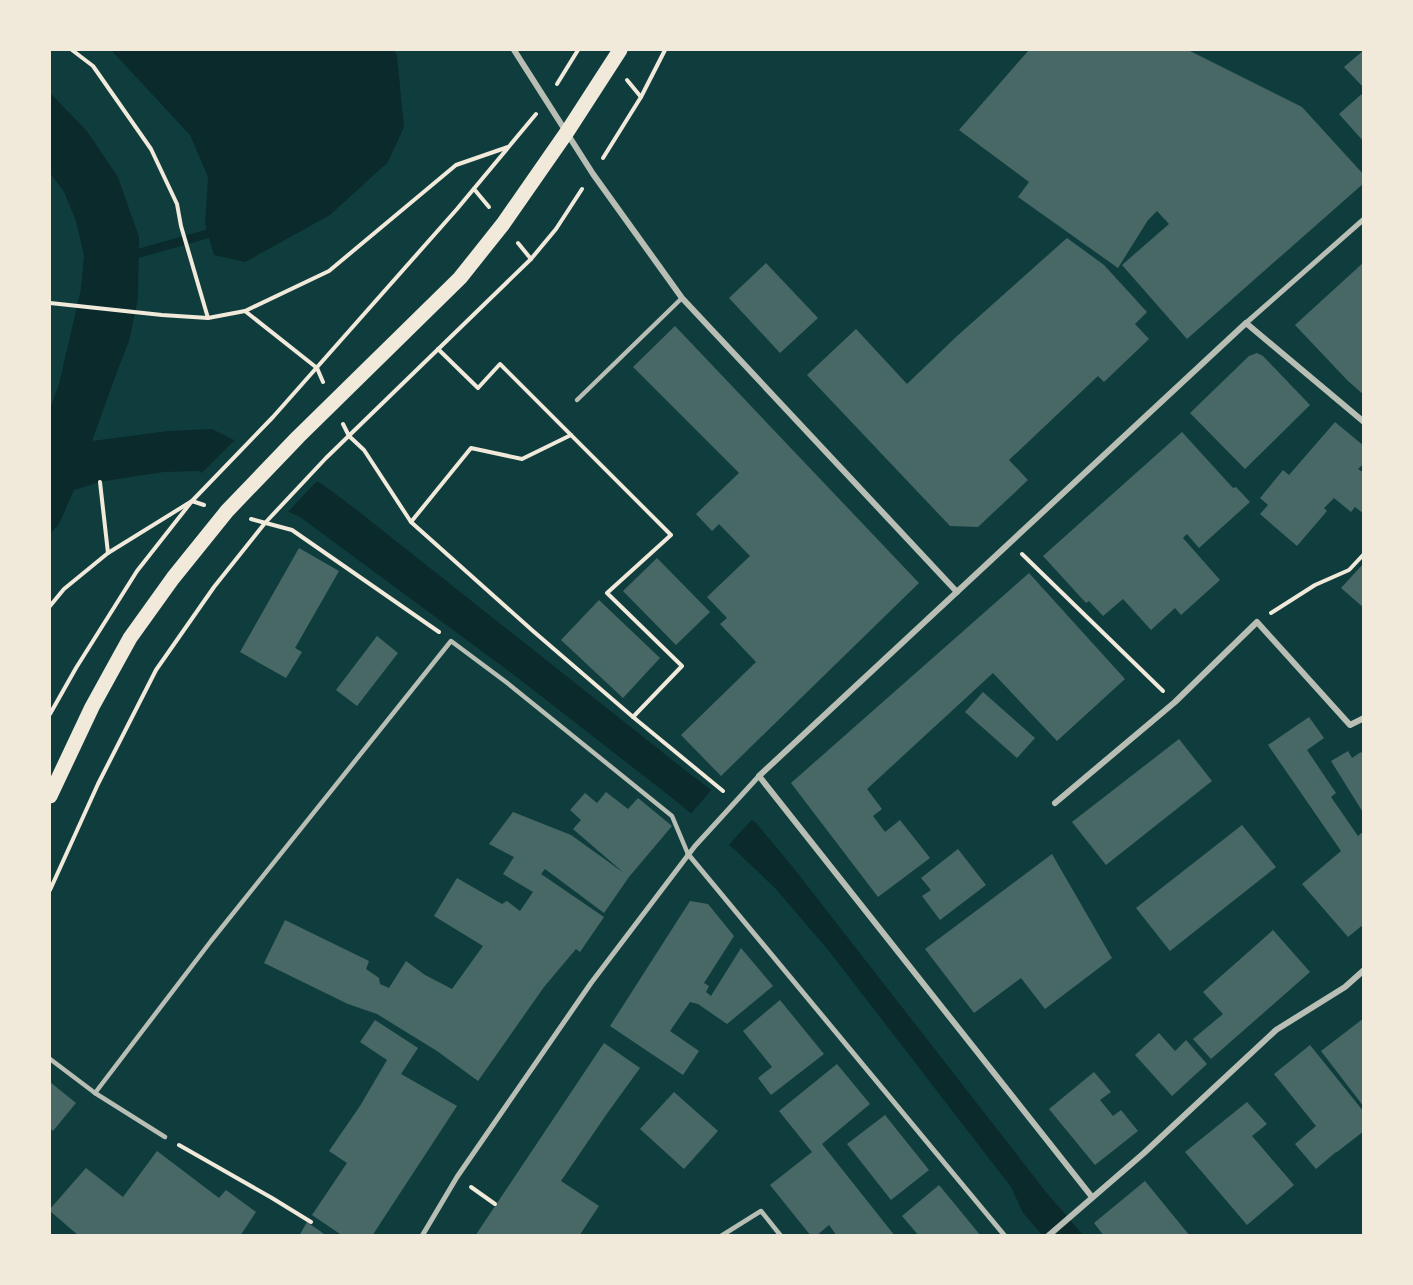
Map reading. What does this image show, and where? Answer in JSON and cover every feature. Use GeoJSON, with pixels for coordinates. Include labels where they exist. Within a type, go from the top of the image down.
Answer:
{"type":"FeatureCollection","features":[{"type":"Feature","properties":{"kind":"main road"},"geometry":{"type":"LineString","coordinates":[[50,796],[92,707],[130,638],[173,578],[227,511],[298,437],[460,278],[503,224],[620,50]]}},
{"type":"Feature","properties":{"kind":"street"},"geometry":{"type":"LineString","coordinates":[[514,50],[593,174],[682,298],[957,592]]}},
{"type":"Feature","properties":{"kind":"street"},"geometry":{"type":"LineString","coordinates":[[422,1236],[457,1177],[591,983],[688,854],[741,795],[1246,323],[1364,219]]}},
{"type":"Feature","properties":{"kind":"street"},"geometry":{"type":"LineString","coordinates":[[1246,323],[1364,422]]}},
{"type":"Feature","properties":{"kind":"street"},"geometry":{"type":"LineString","coordinates":[[1055,802],[1175,702],[1257,622],[1350,725],[1364,718]]}},
{"type":"Feature","properties":{"kind":"street"},"geometry":{"type":"LineString","coordinates":[[759,776],[1092,1197]]}},
{"type":"Feature","properties":{"kind":"street"},"geometry":{"type":"LineString","coordinates":[[688,854],[1005,1236]]}},
{"type":"Feature","properties":{"kind":"street"},"geometry":{"type":"LineString","coordinates":[[1048,1236],[1144,1153],[1276,1030],[1345,987],[1364,970]]}},
{"type":"Feature","properties":{"kind":"lane"},"geometry":{"type":"LineString","coordinates":[[577,400],[682,298]]}},
{"type":"Feature","properties":{"kind":"lane"},"geometry":{"type":"LineString","coordinates":[[95,1093],[219,932],[451,640],[672,816],[688,854]]}},
{"type":"Feature","properties":{"kind":"lane"},"geometry":{"type":"LineString","coordinates":[[50,1059],[95,1093],[165,1137]]}},
{"type":"Feature","properties":{"kind":"lane"},"geometry":{"type":"LineString","coordinates":[[721,1236],[761,1211],[781,1236]]}},
{"type":"Feature","properties":{"kind":"path"},"geometry":{"type":"LineString","coordinates":[[72,50],[93,66],[151,149],[177,204],[181,226],[208,318]]}},
{"type":"Feature","properties":{"kind":"path"},"geometry":{"type":"LineString","coordinates":[[50,606],[64,589],[108,553],[192,501],[273,417],[509,147],[547,101],[578,50]]}},
{"type":"Feature","properties":{"kind":"path"},"geometry":{"type":"LineString","coordinates":[[50,890],[99,784],[156,670],[214,587],[265,523],[326,458],[531,259],[556,229],[593,174],[641,97],[665,50]]}},
{"type":"Feature","properties":{"kind":"path"},"geometry":{"type":"LineString","coordinates":[[50,303],[208,318],[244,310],[329,271],[456,165],[509,147]]}},
{"type":"Feature","properties":{"kind":"path"},"geometry":{"type":"LineString","coordinates":[[244,310],[317,368],[349,436],[364,450],[411,522],[533,631],[735,802]]}},
{"type":"Feature","properties":{"kind":"path"},"geometry":{"type":"LineString","coordinates":[[438,349],[478,388],[500,364],[671,535],[607,593],[682,666],[633,717]]}},
{"type":"Feature","properties":{"kind":"path"},"geometry":{"type":"LineString","coordinates":[[411,522],[471,448],[522,459],[571,435]]}},
{"type":"Feature","properties":{"kind":"path"},"geometry":{"type":"LineString","coordinates":[[100,482],[108,553]]}},
{"type":"Feature","properties":{"kind":"path"},"geometry":{"type":"LineString","coordinates":[[265,523],[292,531],[451,640]]}},
{"type":"Feature","properties":{"kind":"path"},"geometry":{"type":"LineString","coordinates":[[1010,542],[1175,702]]}},
{"type":"Feature","properties":{"kind":"path"},"geometry":{"type":"LineString","coordinates":[[1257,622],[1315,585],[1348,570],[1364,554]]}},
{"type":"Feature","properties":{"kind":"path"},"geometry":{"type":"LineString","coordinates":[[165,1137],[312,1222]]}},
{"type":"Feature","properties":{"kind":"path"},"geometry":{"type":"LineString","coordinates":[[457,1177],[495,1204]]}},
{"type":"Feature","properties":{"kind":"water"},"geometry":{"type":"Polygon","coordinates":[[[111,50],[394,50],[397,55],[404,127],[388,162],[330,215],[245,262],[214,255],[205,224],[208,177],[190,135],[111,50]]]}},
{"type":"Feature","properties":{"kind":"water"},"geometry":{"type":"Polygon","coordinates":[[[50,93],[86,130],[118,177],[139,237],[138,298],[129,341],[92,441],[168,431],[212,429],[322,484],[690,774],[756,823],[1046,1192],[1083,1235],[1042,1235],[1023,1213],[1011,1187],[829,951],[775,888],[735,850],[518,678],[300,517],[198,471],[164,472],[100,482],[74,490],[59,524],[50,534],[50,409],[59,384],[81,289],[84,256],[76,221],[64,192],[50,173],[50,93]]]}},
{"type":"Feature","properties":{"kind":"pier"},"geometry":{"type":"Polygon","coordinates":[[[236,439],[318,480],[286,514],[200,475],[236,439]]]}},
{"type":"Feature","properties":{"kind":"pier"},"geometry":{"type":"Polygon","coordinates":[[[713,788],[754,817],[727,847],[689,816],[713,788]]]}},
{"type":"Feature","properties":{"kind":"building"},"geometry":{"type":"Polygon","coordinates":[[[1029,50],[1188,50],[1302,107],[1364,175],[1364,183],[1187,339],[1122,265],[1169,224],[1157,211],[1148,220],[1118,268],[1018,197],[1029,182],[959,130],[1029,50]]]}},
{"type":"Feature","properties":{"kind":"building"},"geometry":{"type":"Polygon","coordinates":[[[1364,50],[1364,88],[1344,67],[1364,50]]]}},
{"type":"Feature","properties":{"kind":"building"},"geometry":{"type":"Polygon","coordinates":[[[1364,92],[1364,142],[1339,114],[1364,92]]]}},
{"type":"Feature","properties":{"kind":"building"},"geometry":{"type":"Polygon","coordinates":[[[1067,238],[1104,265],[1147,312],[1135,324],[1149,339],[1104,382],[1098,376],[1009,460],[1028,480],[978,527],[950,526],[807,375],[856,329],[907,384],[1067,238]]]}},
{"type":"Feature","properties":{"kind":"building"},"geometry":{"type":"Polygon","coordinates":[[[1364,262],[1364,395],[1295,325],[1364,262]]]}},
{"type":"Feature","properties":{"kind":"building"},"geometry":{"type":"Polygon","coordinates":[[[766,263],[818,318],[780,353],[729,298],[766,263]]]}},
{"type":"Feature","properties":{"kind":"building"},"geometry":{"type":"Polygon","coordinates":[[[675,326],[919,583],[721,776],[681,735],[756,662],[720,624],[727,618],[707,597],[750,556],[719,524],[712,531],[696,514],[739,473],[633,367],[675,326]]]}},
{"type":"Feature","properties":{"kind":"building"},"geometry":{"type":"Polygon","coordinates":[[[1257,353],[1263,356],[1310,405],[1245,469],[1190,413],[1249,356],[1257,353]]]}},
{"type":"Feature","properties":{"kind":"building"},"geometry":{"type":"Polygon","coordinates":[[[1335,422],[1364,446],[1364,463],[1358,469],[1364,473],[1364,514],[1355,507],[1351,512],[1334,498],[1324,508],[1327,511],[1297,546],[1260,514],[1268,505],[1260,498],[1283,470],[1289,475],[1335,422]]]}},
{"type":"Feature","properties":{"kind":"building"},"geometry":{"type":"Polygon","coordinates":[[[1182,432],[1233,488],[1236,487],[1250,502],[1199,548],[1187,534],[1183,538],[1220,580],[1181,615],[1175,608],[1151,630],[1123,599],[1103,616],[1089,601],[1086,603],[1043,556],[1182,432]]]}},
{"type":"Feature","properties":{"kind":"building"},"geometry":{"type":"Polygon","coordinates":[[[299,548],[339,571],[295,648],[302,652],[286,678],[240,652],[299,548]]]}},
{"type":"Feature","properties":{"kind":"building"},"geometry":{"type":"Polygon","coordinates":[[[657,558],[710,612],[676,645],[623,591],[657,558]]]}},
{"type":"Feature","properties":{"kind":"building"},"geometry":{"type":"Polygon","coordinates":[[[1364,563],[1364,608],[1341,588],[1364,563]]]}},
{"type":"Feature","properties":{"kind":"building"},"geometry":{"type":"Polygon","coordinates":[[[1029,573],[1125,679],[1057,741],[993,673],[867,789],[882,809],[873,816],[885,832],[900,820],[930,858],[878,897],[791,783],[1029,573]]]}},
{"type":"Feature","properties":{"kind":"building"},"geometry":{"type":"Polygon","coordinates":[[[599,600],[660,658],[623,698],[561,640],[599,600]]]}},
{"type":"Feature","properties":{"kind":"building"},"geometry":{"type":"Polygon","coordinates":[[[377,636],[398,653],[357,706],[336,690],[377,636]]]}},
{"type":"Feature","properties":{"kind":"building"},"geometry":{"type":"Polygon","coordinates":[[[983,692],[1035,738],[1017,758],[965,712],[983,692]]]}},
{"type":"Feature","properties":{"kind":"building"},"geometry":{"type":"Polygon","coordinates":[[[1309,717],[1324,738],[1307,750],[1336,793],[1331,797],[1358,836],[1364,831],[1364,924],[1348,937],[1302,884],[1341,851],[1268,745],[1309,717]]]}},
{"type":"Feature","properties":{"kind":"building"},"geometry":{"type":"Polygon","coordinates":[[[1179,739],[1212,781],[1106,865],[1072,822],[1179,739]]]}},
{"type":"Feature","properties":{"kind":"building"},"geometry":{"type":"Polygon","coordinates":[[[1348,751],[1352,758],[1361,752],[1364,756],[1364,814],[1331,761],[1348,751]]]}},
{"type":"Feature","properties":{"kind":"building"},"geometry":{"type":"Polygon","coordinates":[[[606,792],[628,809],[638,798],[672,826],[629,877],[604,913],[545,869],[541,874],[604,917],[580,952],[576,949],[544,987],[478,1081],[437,1051],[377,1014],[348,1004],[264,963],[285,920],[369,961],[366,969],[379,978],[380,984],[389,988],[406,961],[425,975],[452,989],[483,946],[434,916],[457,878],[502,904],[507,901],[520,911],[533,892],[503,874],[514,857],[489,844],[513,812],[571,835],[624,873],[573,829],[581,820],[570,810],[585,793],[597,803],[606,792]]]}},
{"type":"Feature","properties":{"kind":"building"},"geometry":{"type":"Polygon","coordinates":[[[1242,825],[1276,867],[1170,951],[1136,908],[1242,825]]]}},
{"type":"Feature","properties":{"kind":"building"},"geometry":{"type":"Polygon","coordinates":[[[958,849],[986,885],[940,920],[922,896],[931,890],[921,878],[958,849]]]}},
{"type":"Feature","properties":{"kind":"building"},"geometry":{"type":"Polygon","coordinates":[[[1052,854],[1112,958],[1045,1009],[1021,978],[974,1013],[925,949],[1052,854]]]}},
{"type":"Feature","properties":{"kind":"building"},"geometry":{"type":"Polygon","coordinates":[[[690,901],[708,904],[734,936],[704,983],[709,986],[706,992],[711,996],[741,948],[773,986],[727,1024],[698,1004],[690,1002],[670,1031],[699,1051],[683,1075],[610,1026],[690,901]]]}},
{"type":"Feature","properties":{"kind":"building"},"geometry":{"type":"Polygon","coordinates":[[[1273,930],[1310,972],[1211,1059],[1193,1039],[1223,1014],[1203,992],[1273,930]]]}},
{"type":"Feature","properties":{"kind":"building"},"geometry":{"type":"Polygon","coordinates":[[[780,1000],[824,1054],[771,1095],[758,1078],[772,1067],[743,1031],[780,1000]]]}},
{"type":"Feature","properties":{"kind":"building"},"geometry":{"type":"Polygon","coordinates":[[[1364,1018],[1364,1107],[1321,1051],[1364,1018]]]}},
{"type":"Feature","properties":{"kind":"building"},"geometry":{"type":"Polygon","coordinates":[[[375,1020],[418,1048],[401,1074],[457,1106],[372,1236],[343,1236],[312,1215],[347,1163],[329,1151],[360,1106],[387,1060],[360,1042],[375,1020]]]}},
{"type":"Feature","properties":{"kind":"building"},"geometry":{"type":"Polygon","coordinates":[[[1159,1033],[1175,1051],[1186,1040],[1207,1064],[1172,1096],[1135,1055],[1159,1033]]]}},
{"type":"Feature","properties":{"kind":"building"},"geometry":{"type":"Polygon","coordinates":[[[604,1043],[640,1068],[561,1181],[599,1206],[579,1236],[475,1236],[604,1043]]]}},
{"type":"Feature","properties":{"kind":"building"},"geometry":{"type":"Polygon","coordinates":[[[1310,1045],[1364,1112],[1364,1131],[1316,1169],[1295,1144],[1316,1126],[1274,1074],[1310,1045]]]}},
{"type":"Feature","properties":{"kind":"building"},"geometry":{"type":"Polygon","coordinates":[[[837,1064],[870,1104],[822,1144],[895,1236],[837,1236],[829,1225],[816,1236],[811,1236],[770,1185],[812,1152],[779,1111],[837,1064]]]}},
{"type":"Feature","properties":{"kind":"building"},"geometry":{"type":"Polygon","coordinates":[[[1094,1072],[1111,1092],[1100,1100],[1113,1116],[1121,1110],[1138,1131],[1095,1165],[1049,1109],[1094,1072]]]}},
{"type":"Feature","properties":{"kind":"building"},"geometry":{"type":"Polygon","coordinates":[[[50,1082],[76,1103],[53,1131],[50,1128],[50,1082]]]}},
{"type":"Feature","properties":{"kind":"building"},"geometry":{"type":"Polygon","coordinates":[[[674,1092],[718,1131],[684,1169],[640,1129],[674,1092]]]}},
{"type":"Feature","properties":{"kind":"building"},"geometry":{"type":"Polygon","coordinates":[[[1247,1102],[1267,1124],[1252,1136],[1294,1185],[1247,1225],[1185,1152],[1247,1102]]]}},
{"type":"Feature","properties":{"kind":"building"},"geometry":{"type":"Polygon","coordinates":[[[885,1115],[929,1170],[891,1200],[847,1144],[885,1115]]]}},
{"type":"Feature","properties":{"kind":"building"},"geometry":{"type":"Polygon","coordinates":[[[157,1151],[219,1198],[226,1190],[256,1212],[240,1236],[79,1236],[50,1211],[86,1168],[123,1197],[157,1151]]]}},
{"type":"Feature","properties":{"kind":"building"},"geometry":{"type":"Polygon","coordinates":[[[1145,1181],[1190,1236],[1104,1236],[1094,1223],[1145,1181]]]}},
{"type":"Feature","properties":{"kind":"building"},"geometry":{"type":"Polygon","coordinates":[[[939,1185],[981,1236],[919,1236],[902,1216],[939,1185]]]}},
{"type":"Feature","properties":{"kind":"building"},"geometry":{"type":"Polygon","coordinates":[[[307,1222],[327,1236],[299,1236],[307,1222]]]}},
{"type":"Feature","properties":{"kind":"waterway"},"geometry":{"type":"LineString","coordinates":[[129,256],[207,234]]}}]}
